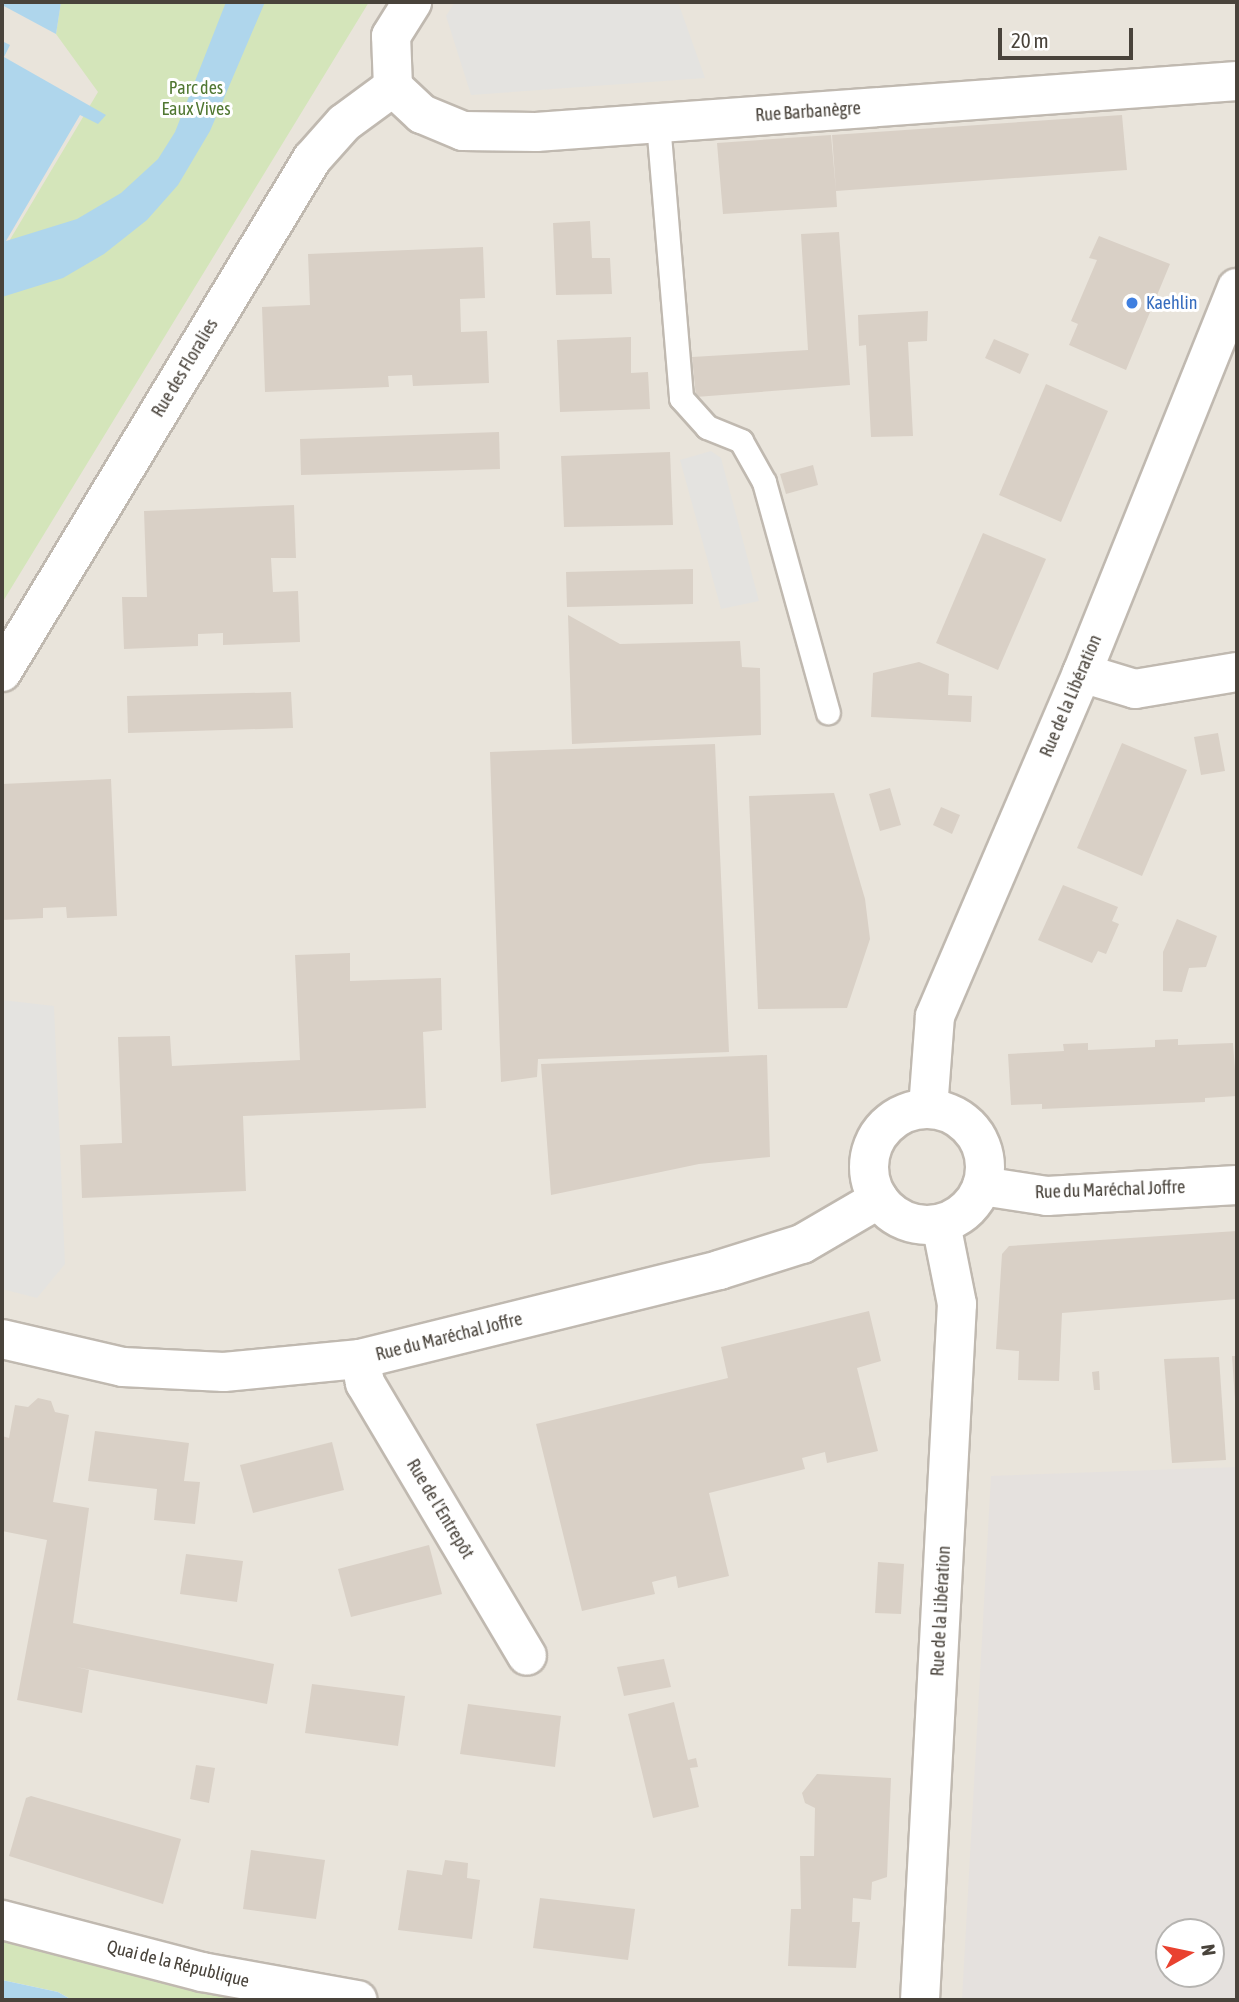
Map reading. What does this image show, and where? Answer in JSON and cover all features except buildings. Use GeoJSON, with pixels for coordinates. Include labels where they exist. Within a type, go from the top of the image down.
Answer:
{"type":"FeatureCollection","features":[{"type":"Feature","properties":{"kind":"street"},"geometry":{"type":"LineString","coordinates":[[393,87],[391,36],[412,2]]}},
{"type":"Feature","properties":{"kind":"street","name":"Rue Barbanègre"},"geometry":{"type":"LineString","coordinates":[[393,87],[422,114],[463,131],[536,132],[1237,82]]}},
{"type":"Feature","properties":{"kind":"street","name":"Rue des Floralies"},"geometry":{"type":"LineString","coordinates":[[2,672],[312,159],[344,123],[393,87]]}},
{"type":"Feature","properties":{"kind":"street","name":"Rue de la Libération"},"geometry":{"type":"LineString","coordinates":[[928,1108],[935,1016],[1228,338],[1237,288]]}},
{"type":"Feature","properties":{"kind":"street"},"geometry":{"type":"LineString","coordinates":[[1082,673],[1135,690],[1237,673]]}},
{"type":"Feature","properties":{"kind":"street"},"geometry":{"type":"LineString","coordinates":[[928,1108],[962,1119],[975,1133],[986,1168],[982,1186],[967,1210],[941,1224],[912,1224],[887,1209],[879,1199],[869,1165],[881,1131],[910,1111],[928,1108]]}},
{"type":"Feature","properties":{"kind":"street","name":"Rue du Maréchal Joffre"},"geometry":{"type":"LineString","coordinates":[[982,1186],[1047,1196],[1237,1185]]}},
{"type":"Feature","properties":{"kind":"street","name":"Rue du Maréchal Joffre"},"geometry":{"type":"LineString","coordinates":[[2,1339],[123,1367],[224,1372],[360,1359],[719,1270],[802,1244],[879,1199]]}},
{"type":"Feature","properties":{"kind":"street","name":"Rue de la Libération"},"geometry":{"type":"LineString","coordinates":[[920,2000],[957,1304],[941,1224]]}},
{"type":"Feature","properties":{"kind":"street","name":"Rue de l'Entrepôt"},"geometry":{"type":"LineString","coordinates":[[360,1359],[365,1383],[527,1656]]}},
{"type":"Feature","properties":{"kind":"street","name":"Quai de la République"},"geometry":{"type":"LineString","coordinates":[[2,1920],[202,1972],[356,2000]]}},
{"type":"Feature","properties":{"kind":"lane"},"geometry":{"type":"LineString","coordinates":[[658,123],[681,398],[707,427],[741,441],[764,482],[828,712]]}},
{"type":"Feature","properties":{"kind":"shaded area"},"geometry":{"type":"Polygon","coordinates":[[[2,2],[1237,2],[1237,2000],[271,2000],[2,1937],[2,2]]]}},
{"type":"Feature","properties":{"kind":"shaded area"},"geometry":{"type":"Polygon","coordinates":[[[455,2],[678,2],[705,78],[471,95],[446,16],[455,2]]]}},
{"type":"Feature","properties":{"kind":"shaded area"},"geometry":{"type":"Polygon","coordinates":[[[711,451],[721,458],[759,601],[721,609],[680,460],[711,451]]]}},
{"type":"Feature","properties":{"kind":"shaded area"},"geometry":{"type":"Polygon","coordinates":[[[2,1000],[54,1006],[65,1264],[37,1298],[2,1289],[2,1000]]]}},
{"type":"Feature","properties":{"kind":"shaded area"},"geometry":{"type":"Polygon","coordinates":[[[1237,1467],[1237,2000],[962,2000],[991,1476],[1237,1467]]]}},
{"type":"Feature","properties":{"kind":"green space","name":"Parc des Eaux Vives"},"geometry":{"type":"Polygon","coordinates":[[[61,2],[369,2],[2,603],[2,253],[98,92],[56,34],[61,2]]]}},
{"type":"Feature","properties":{"kind":"green space"},"geometry":{"type":"Polygon","coordinates":[[[2,1937],[271,2000],[72,2000],[58,1992],[2,1980],[2,1937]]]}},
{"type":"Feature","properties":{"kind":"water"},"geometry":{"type":"Polygon","coordinates":[[[2,2],[61,2],[56,34],[2,5],[2,2]]]}},
{"type":"Feature","properties":{"kind":"water"},"geometry":{"type":"Polygon","coordinates":[[[226,2],[265,2],[210,131],[178,185],[147,220],[104,254],[63,278],[2,297],[2,41],[10,45],[4,57],[106,115],[98,124],[80,115],[6,241],[77,219],[121,193],[158,159],[175,132],[226,2]]]}},
{"type":"Feature","properties":{"kind":"water"},"geometry":{"type":"Polygon","coordinates":[[[2,1980],[58,1992],[72,2000],[2,2000],[2,1980]]]}},
{"type":"Feature","properties":{"kind":"place","name":"Kaehlin"},"geometry":{"type":"Point","coordinates":[1132,303]}}]}
